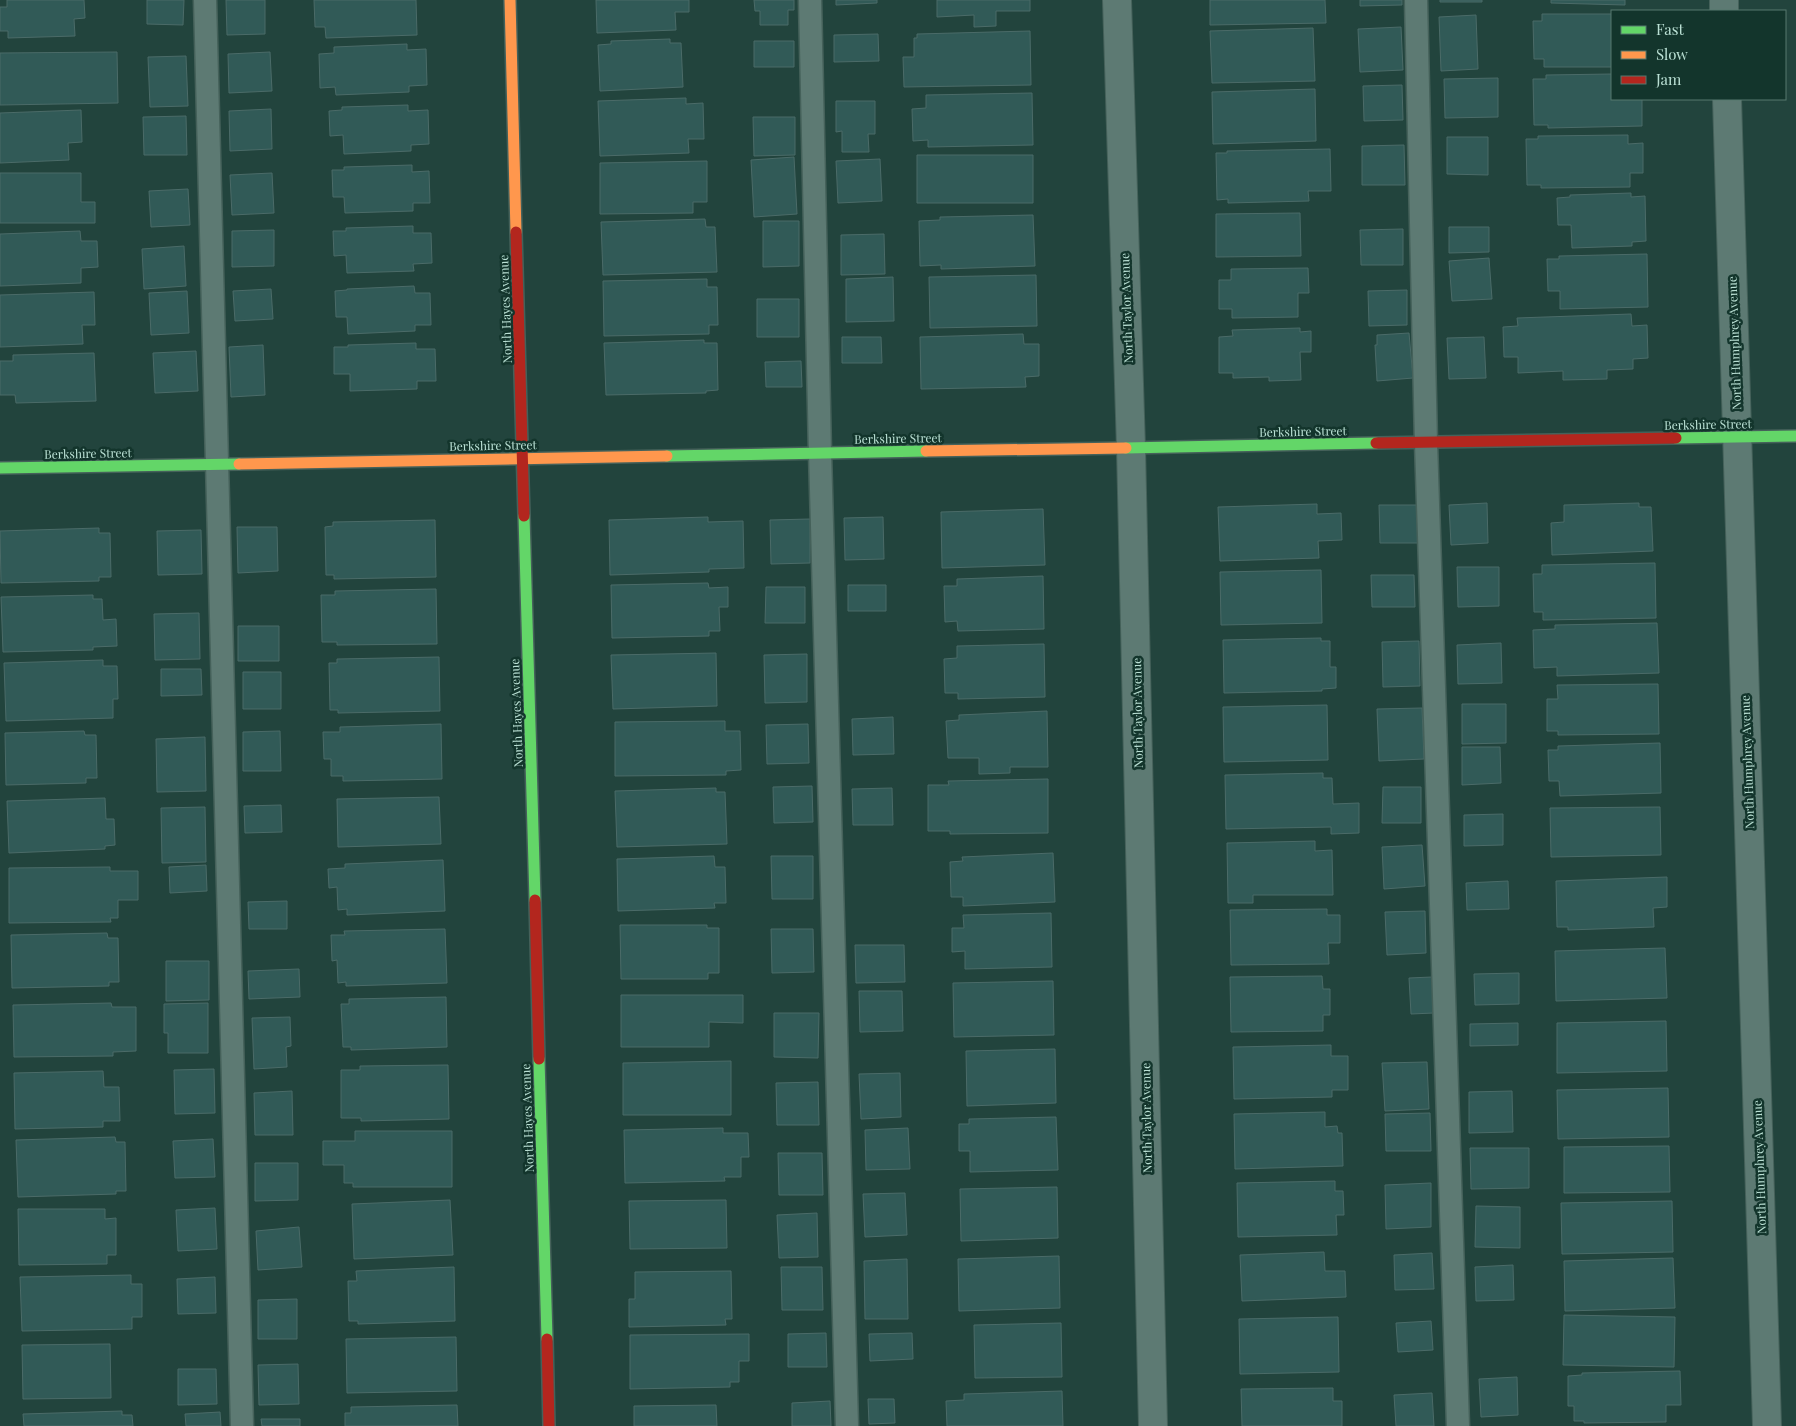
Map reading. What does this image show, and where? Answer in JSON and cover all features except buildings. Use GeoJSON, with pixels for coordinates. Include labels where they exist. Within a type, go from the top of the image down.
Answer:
{"type":"FeatureCollection","features":[{"type":"Feature","properties":{"kind":"street","name":"North Hayes Avenue"},"geometry":{"type":"LineString","coordinates":[[510,0],[549,1426]]}},
{"type":"Feature","properties":{"kind":"street","name":"North Taylor Avenue"},"geometry":{"type":"LineString","coordinates":[[1117,0],[1131,448],[1153,1426]]}},
{"type":"Feature","properties":{"kind":"street","name":"North Humphrey Avenue"},"geometry":{"type":"LineString","coordinates":[[1727,100],[1767,1426]]}},
{"type":"Feature","properties":{"kind":"street","name":"Berkshire Street"},"geometry":{"type":"LineString","coordinates":[[0,468],[1796,436]]}},
{"type":"Feature","properties":{"kind":"lane"},"geometry":{"type":"LineString","coordinates":[[205,0],[242,1426]]}},
{"type":"Feature","properties":{"kind":"lane"},"geometry":{"type":"LineString","coordinates":[[810,0],[820,453],[847,1426]]}},
{"type":"Feature","properties":{"kind":"lane"},"geometry":{"type":"LineString","coordinates":[[1416,0],[1426,443],[1458,1426]]}},
{"type":"Feature","properties":{"kind":"traffic: fast"},"geometry":{"type":"LineString","coordinates":[[1676,438],[1796,436]]}},
{"type":"Feature","properties":{"kind":"traffic: fast"},"geometry":{"type":"LineString","coordinates":[[1126,448],[1376,443]]}},
{"type":"Feature","properties":{"kind":"traffic: fast"},"geometry":{"type":"LineString","coordinates":[[667,456],[926,451]]}},
{"type":"Feature","properties":{"kind":"traffic: fast"},"geometry":{"type":"LineString","coordinates":[[0,468],[239,464]]}},
{"type":"Feature","properties":{"kind":"traffic: fast"},"geometry":{"type":"LineString","coordinates":[[524,516],[535,900]]}},
{"type":"Feature","properties":{"kind":"traffic: fast"},"geometry":{"type":"LineString","coordinates":[[539,1059],[547,1339]]}},
{"type":"Feature","properties":{"kind":"traffic: slow"},"geometry":{"type":"LineString","coordinates":[[510,0],[516,232]]}},
{"type":"Feature","properties":{"kind":"traffic: slow"},"geometry":{"type":"LineString","coordinates":[[926,451],[1126,448]]}},
{"type":"Feature","properties":{"kind":"traffic: slow"},"geometry":{"type":"LineString","coordinates":[[239,464],[667,456]]}},
{"type":"Feature","properties":{"kind":"traffic: jam"},"geometry":{"type":"LineString","coordinates":[[516,232],[524,516]]}},
{"type":"Feature","properties":{"kind":"traffic: jam"},"geometry":{"type":"LineString","coordinates":[[1376,443],[1676,438]]}},
{"type":"Feature","properties":{"kind":"traffic: jam"},"geometry":{"type":"LineString","coordinates":[[535,900],[539,1059]]}},
{"type":"Feature","properties":{"kind":"traffic: jam"},"geometry":{"type":"LineString","coordinates":[[547,1339],[549,1426]]}}]}
